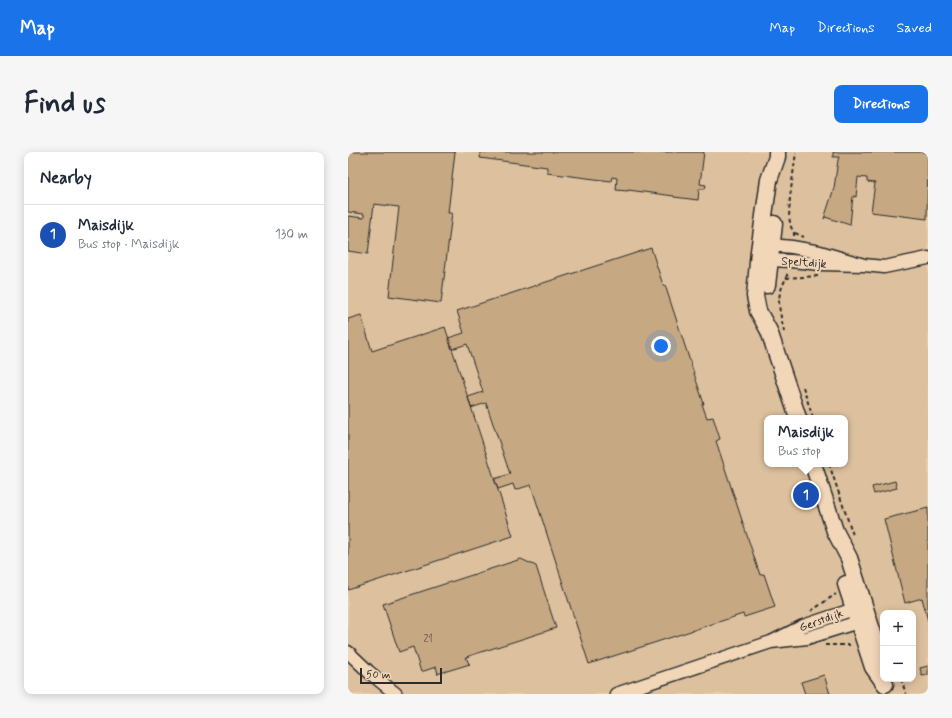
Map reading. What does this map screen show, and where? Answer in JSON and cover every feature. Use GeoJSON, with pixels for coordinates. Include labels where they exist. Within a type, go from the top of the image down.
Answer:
{"type":"FeatureCollection","features":[{"type":"Feature","properties":{"kind":"street"},"geometry":{"type":"LineString","coordinates":[[777,154],[769,180],[767,252],[755,296],[758,311],[776,332],[797,415]]}},
{"type":"Feature","properties":{"kind":"street","name":"Speltdijk"},"geometry":{"type":"LineString","coordinates":[[767,252],[792,247],[820,252],[864,265]]}},
{"type":"Feature","properties":{"kind":"street","name":"Speltdijk"},"geometry":{"type":"LineString","coordinates":[[767,252],[791,261],[884,267],[928,258]]}},
{"type":"Feature","properties":{"kind":"street"},"geometry":{"type":"LineString","coordinates":[[815,467],[835,531],[849,558],[860,614],[873,667],[886,686]]}},
{"type":"Feature","properties":{"kind":"street"},"geometry":{"type":"LineString","coordinates":[[860,614],[880,658]]}},
{"type":"Feature","properties":{"kind":"street","name":"Gerstdijk"},"geometry":{"type":"LineString","coordinates":[[616,694],[772,642],[803,626],[860,614]]}},
{"type":"Feature","properties":{"kind":"street"},"geometry":{"type":"LineString","coordinates":[[348,652],[369,672],[396,694]]}},
{"type":"Feature","properties":{"kind":"path"},"geometry":{"type":"LineString","coordinates":[[792,247],[794,233],[789,217],[796,152]]}},
{"type":"Feature","properties":{"kind":"path"},"geometry":{"type":"LineString","coordinates":[[776,332],[780,294],[791,261]]}},
{"type":"Feature","properties":{"kind":"path"},"geometry":{"type":"LineString","coordinates":[[801,382],[813,415]]}},
{"type":"Feature","properties":{"kind":"path"},"geometry":{"type":"LineString","coordinates":[[902,682],[906,694]]}},
{"type":"Feature","properties":{"kind":"shaded area"},"geometry":{"type":"Polygon","coordinates":[[[348,152],[928,152],[928,694],[348,694],[348,152]]]}},
{"type":"Feature","properties":{"kind":"building"},"geometry":{"type":"Polygon","coordinates":[[[348,152],[455,152],[448,213],[452,213],[441,303],[389,296],[399,207],[374,204],[368,254],[348,251],[348,216],[364,218],[364,214],[348,212],[348,152]]]}},
{"type":"Feature","properties":{"kind":"building"},"geometry":{"type":"Polygon","coordinates":[[[481,152],[704,152],[700,184],[706,185],[705,189],[699,189],[698,200],[628,190],[616,190],[617,178],[612,177],[611,181],[547,173],[547,167],[480,158],[481,152]]]}},
{"type":"Feature","properties":{"kind":"building"},"geometry":{"type":"Polygon","coordinates":[[[833,152],[928,152],[927,219],[871,212],[875,183],[867,182],[867,178],[858,177],[856,197],[853,196],[850,225],[825,217],[824,219],[834,188],[839,157],[833,157],[833,152]]]}},
{"type":"Feature","properties":{"kind":"building"},"geometry":{"type":"Polygon","coordinates":[[[651,248],[663,285],[665,285],[704,404],[702,404],[707,418],[713,417],[720,439],[716,441],[760,575],[764,574],[775,607],[744,617],[743,614],[589,664],[531,485],[515,490],[513,484],[498,489],[494,479],[510,474],[486,403],[471,408],[468,397],[483,392],[467,344],[452,349],[448,338],[464,333],[457,311],[651,248]]]}},
{"type":"Feature","properties":{"kind":"building"},"geometry":{"type":"Polygon","coordinates":[[[361,315],[372,351],[445,327],[513,536],[348,590],[348,319],[361,315]]]}},
{"type":"Feature","properties":{"kind":"building"},"geometry":{"type":"Polygon","coordinates":[[[895,481],[897,488],[874,494],[872,487],[895,481]]]}},
{"type":"Feature","properties":{"kind":"building"},"geometry":{"type":"Polygon","coordinates":[[[928,508],[928,621],[922,598],[905,603],[884,519],[928,508]]]}},
{"type":"Feature","properties":{"kind":"building"},"geometry":{"type":"Polygon","coordinates":[[[521,559],[536,566],[556,628],[466,657],[470,664],[438,674],[436,667],[421,672],[413,647],[399,652],[383,604],[521,559]]]}},
{"type":"Feature","properties":{"kind":"building"},"geometry":{"type":"Polygon","coordinates":[[[928,666],[928,675],[922,676],[920,668],[928,666]]]}},
{"type":"Feature","properties":{"kind":"building"},"geometry":{"type":"Polygon","coordinates":[[[824,675],[830,694],[805,694],[801,682],[824,675]]]}},
{"type":"Feature","properties":{"kind":"place","name":"Maisdijk"},"geometry":{"type":"Point","coordinates":[806,495]}}]}
